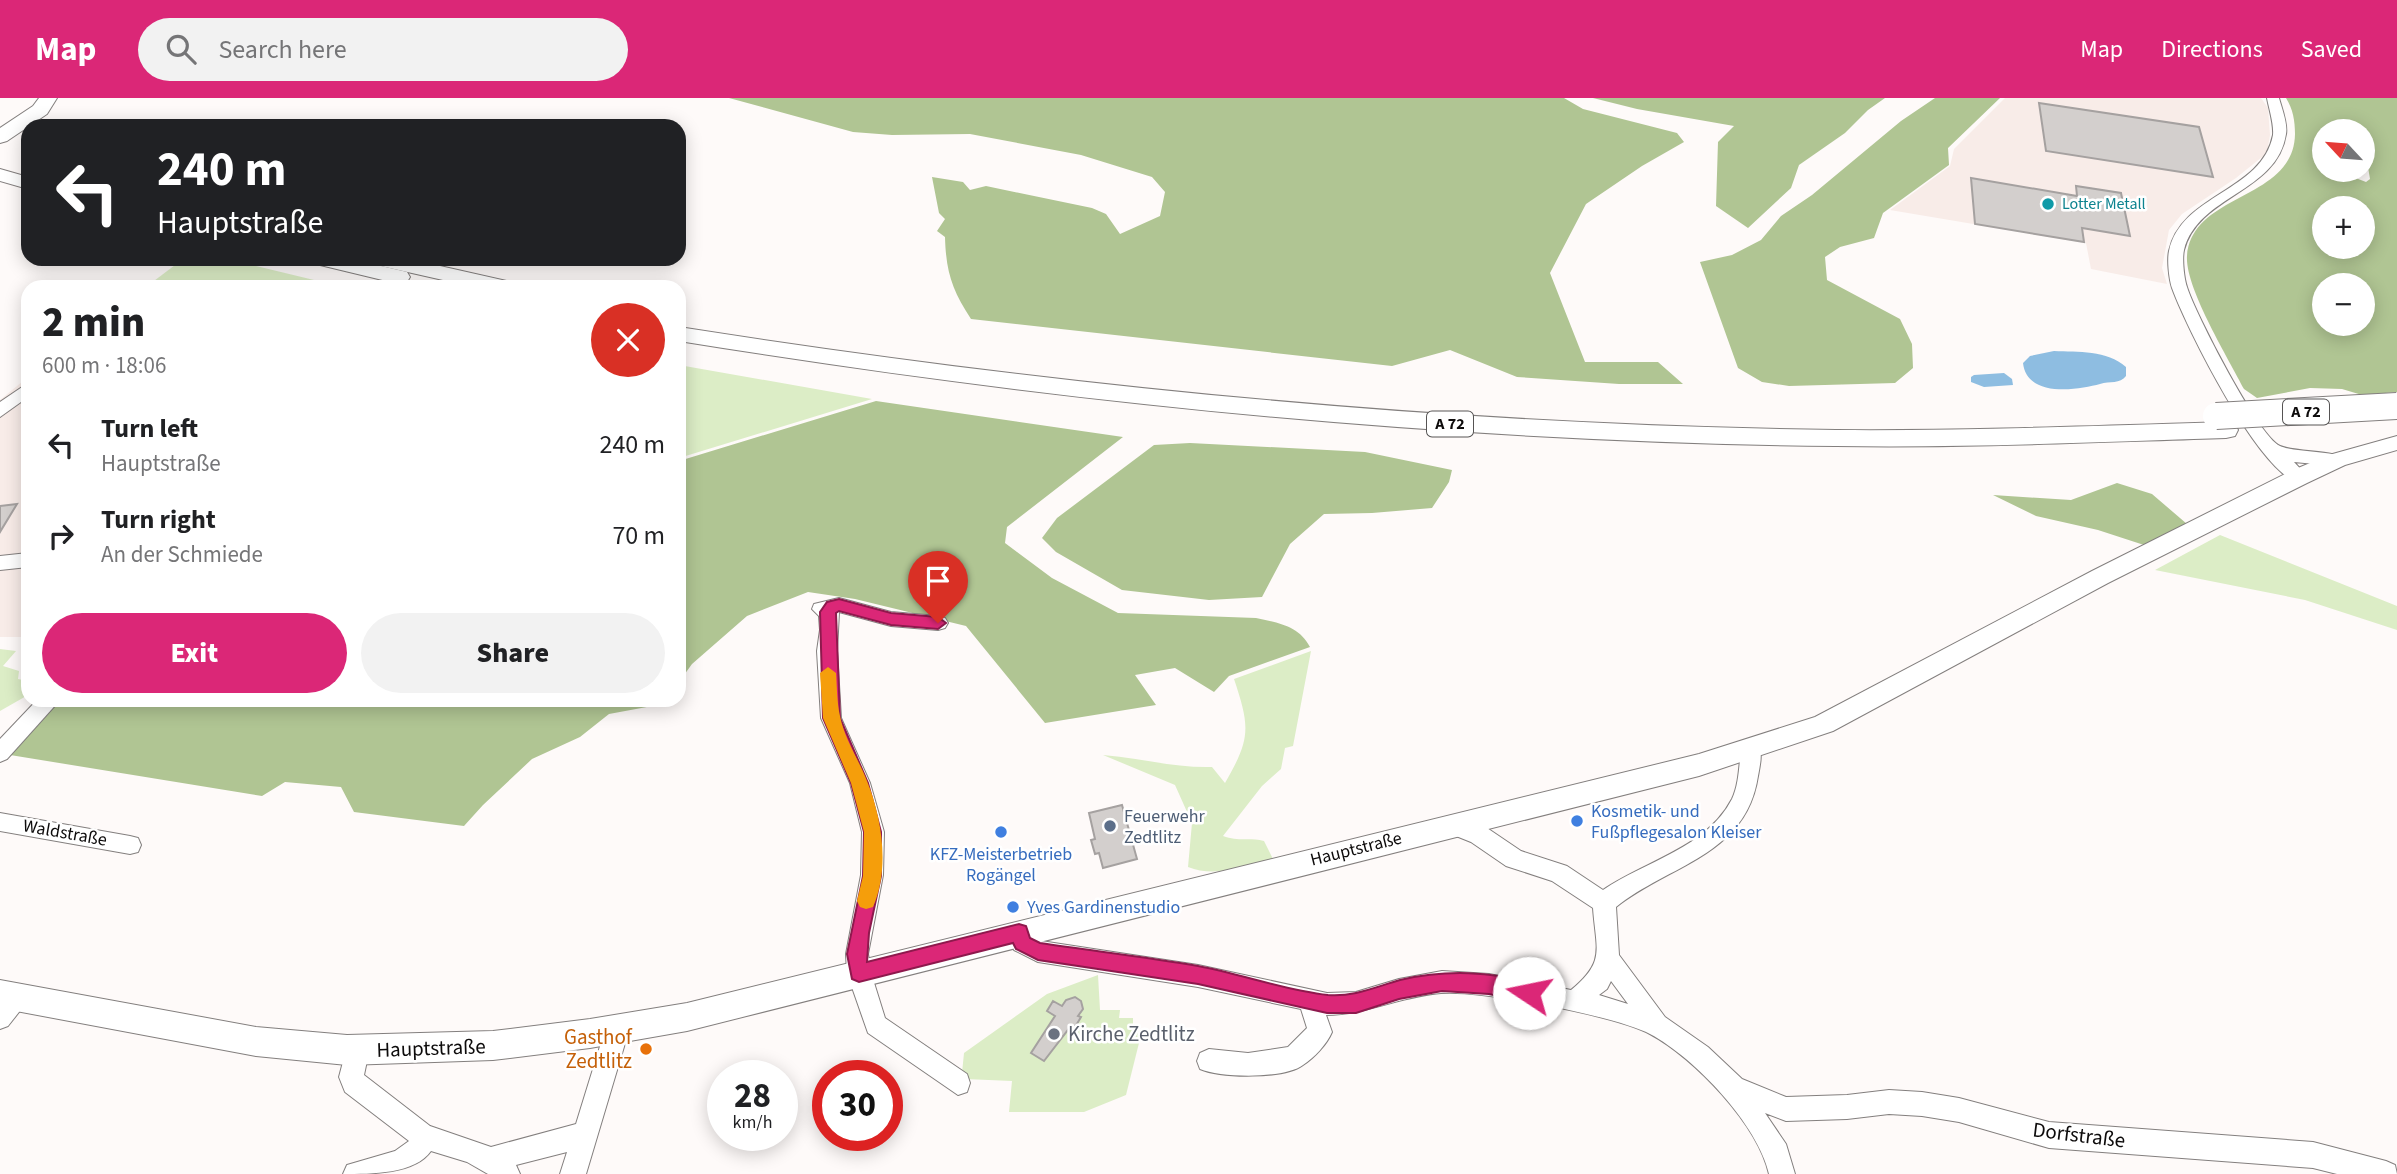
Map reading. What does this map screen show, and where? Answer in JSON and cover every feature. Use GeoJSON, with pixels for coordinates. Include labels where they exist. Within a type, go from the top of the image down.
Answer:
{"type":"FeatureCollection","features":[{"type":"Feature","properties":{"kind":"highway"},"geometry":{"type":"LineString","coordinates":[[27,119],[40,110],[48,98]]}},
{"type":"Feature","properties":{"kind":"highway"},"geometry":{"type":"LineString","coordinates":[[3,136],[21,123]]}},
{"type":"Feature","properties":{"kind":"highway"},"geometry":{"type":"LineString","coordinates":[[0,162],[21,168]]}},
{"type":"Feature","properties":{"kind":"highway"},"geometry":{"type":"LineString","coordinates":[[0,175],[21,182]]}},
{"type":"Feature","properties":{"kind":"highway"},"geometry":{"type":"LineString","coordinates":[[0,183],[21,184]]}},
{"type":"Feature","properties":{"kind":"highway"},"geometry":{"type":"LineString","coordinates":[[354,266],[412,280]]}},
{"type":"Feature","properties":{"kind":"highway"},"geometry":{"type":"LineString","coordinates":[[411,266],[472,280]]}},
{"type":"Feature","properties":{"kind":"highway","name":"A 72"},"geometry":{"type":"LineString","coordinates":[[686,322],[813,343],[1072,378],[1368,405],[1607,418],[1845,424],[2397,421]]}},
{"type":"Feature","properties":{"kind":"highway","name":"A 72"},"geometry":{"type":"LineString","coordinates":[[686,335],[805,355],[1068,391],[1398,421],[1547,429],[1835,438],[1990,437],[2221,423],[2397,406]]}},
{"type":"Feature","properties":{"kind":"main road","name":"Hauptstraße"},"geometry":{"type":"LineString","coordinates":[[6,1003],[263,1042],[356,1051],[414,1051],[505,1045],[617,1030],[687,1017],[1751,750],[1796,735],[1849,711],[2100,577],[2299,477],[2337,460],[2397,443]]}},
{"type":"Feature","properties":{"kind":"street"},"geometry":{"type":"LineString","coordinates":[[2273,98],[2281,123],[2279,142],[2273,157],[2251,178],[2191,219],[2180,232],[2174,263],[2179,286],[2245,413],[2267,447],[2299,477]]}},
{"type":"Feature","properties":{"kind":"street"},"geometry":{"type":"LineString","coordinates":[[0,411],[21,394]]}},
{"type":"Feature","properties":{"kind":"street"},"geometry":{"type":"LineString","coordinates":[[2267,447],[2303,458],[2337,460]]}},
{"type":"Feature","properties":{"kind":"street"},"geometry":{"type":"LineString","coordinates":[[0,563],[21,561]]}},
{"type":"Feature","properties":{"kind":"street"},"geometry":{"type":"LineString","coordinates":[[938,623],[891,619],[839,605],[824,610],[831,718],[860,783],[873,832],[872,876],[859,933],[859,973],[876,1025],[958,1083]]}},
{"type":"Feature","properties":{"kind":"street"},"geometry":{"type":"LineString","coordinates":[[0,753],[43,707]]}},
{"type":"Feature","properties":{"kind":"street"},"geometry":{"type":"LineString","coordinates":[[1604,904],[1623,887],[1692,852],[1720,828],[1740,802],[1749,770],[1751,750]]}},
{"type":"Feature","properties":{"kind":"street","name":"Waldstraße"},"geometry":{"type":"LineString","coordinates":[[0,822],[130,845]]}},
{"type":"Feature","properties":{"kind":"street"},"geometry":{"type":"LineString","coordinates":[[1454,825],[1479,835],[1514,859],[1559,873],[1604,904]]}},
{"type":"Feature","properties":{"kind":"street"},"geometry":{"type":"LineString","coordinates":[[1575,1001],[1599,981],[1608,957],[1604,904]]}},
{"type":"Feature","properties":{"kind":"street","name":"Dorfstraße"},"geometry":{"type":"LineString","coordinates":[[1019,933],[1022,943],[1038,951],[1198,975],[1310,1002],[1356,1003],[1399,990],[1442,982],[1489,985],[1575,1001],[1657,1025]]}},
{"type":"Feature","properties":{"kind":"street","name":"Dorfstraße"},"geometry":{"type":"LineString","coordinates":[[1608,957],[1657,1025],[1699,1055],[1734,1088],[1777,1153],[1783,1174]]}},
{"type":"Feature","properties":{"kind":"street"},"geometry":{"type":"LineString","coordinates":[[1310,1002],[1320,1031]]}},
{"type":"Feature","properties":{"kind":"street"},"geometry":{"type":"LineString","coordinates":[[1209,1061],[1248,1065],[1294,1058],[1343,1004]]}},
{"type":"Feature","properties":{"kind":"street"},"geometry":{"type":"LineString","coordinates":[[573,1174],[617,1030]]}},
{"type":"Feature","properties":{"kind":"street"},"geometry":{"type":"LineString","coordinates":[[356,1051],[351,1077],[354,1083],[424,1136],[461,1146],[499,1166],[586,1133]]}},
{"type":"Feature","properties":{"kind":"street","name":"Dorfstraße"},"geometry":{"type":"LineString","coordinates":[[1734,1088],[1786,1109],[1847,1107],[1889,1102],[1922,1104],[1959,1110],[2049,1135],[2314,1155],[2386,1174]]}},
{"type":"Feature","properties":{"kind":"street"},"geometry":{"type":"LineString","coordinates":[[356,1174],[412,1156],[419,1150],[424,1136]]}},
{"type":"Feature","properties":{"kind":"shaded area"},"geometry":{"type":"Polygon","coordinates":[[[2005,98],[2261,98],[2268,108],[2270,135],[2267,153],[2236,178],[2182,214],[2169,230],[2162,268],[2167,284],[2091,269],[2086,243],[1890,210],[1950,166],[1954,149],[2005,98]]]}},
{"type":"Feature","properties":{"kind":"shaded area"},"geometry":{"type":"Polygon","coordinates":[[[21,383],[21,637],[0,637],[0,400],[21,383]]]}},
{"type":"Feature","properties":{"kind":"green space"},"geometry":{"type":"Polygon","coordinates":[[[729,98],[1564,98],[1583,109],[1677,133],[1684,142],[1642,166],[1586,204],[1550,273],[1585,362],[1658,362],[1683,384],[1619,384],[1517,377],[1450,350],[1392,366],[971,319],[951,280],[945,237],[937,231],[945,219],[939,213],[932,177],[963,182],[970,190],[986,186],[1092,208],[1106,214],[1120,234],[1160,216],[1165,192],[1152,177],[1081,155],[970,134],[892,135],[853,132],[729,98]]]}},
{"type":"Feature","properties":{"kind":"green space"},"geometry":{"type":"Polygon","coordinates":[[[1593,98],[1885,98],[1868,110],[1845,133],[1799,165],[1791,188],[1748,228],[1716,206],[1718,142],[1734,126],[1637,109],[1593,98]]]}},
{"type":"Feature","properties":{"kind":"green space"},"geometry":{"type":"Polygon","coordinates":[[[1935,98],[2000,98],[1948,148],[1949,165],[1883,213],[1874,238],[1840,247],[1825,257],[1827,280],[1900,319],[1912,344],[1913,368],[1895,383],[1789,386],[1762,382],[1738,368],[1700,262],[1732,255],[1761,240],[1781,216],[1812,195],[1901,121],[1935,98]]]}},
{"type":"Feature","properties":{"kind":"green space"},"geometry":{"type":"Polygon","coordinates":[[[2286,98],[2397,98],[2397,392],[2362,395],[2342,389],[2310,388],[2257,398],[2244,389],[2193,286],[2187,256],[2193,235],[2206,219],[2262,185],[2278,172],[2290,156],[2295,134],[2293,115],[2286,98]]]}},
{"type":"Feature","properties":{"kind":"green space"},"geometry":{"type":"Polygon","coordinates":[[[174,266],[256,266],[314,280],[155,280],[174,266]]]}},
{"type":"Feature","properties":{"kind":"green space"},"geometry":{"type":"Polygon","coordinates":[[[686,366],[872,399],[686,456],[686,366]]]}},
{"type":"Feature","properties":{"kind":"green space"},"geometry":{"type":"Polygon","coordinates":[[[876,401],[1123,437],[1007,527],[1005,543],[1052,578],[1118,613],[1256,618],[1294,630],[1310,647],[1229,676],[1214,692],[1175,668],[1135,675],[1156,705],[1045,723],[966,626],[855,599],[808,592],[747,616],[686,672],[686,459],[876,401]]]}},
{"type":"Feature","properties":{"kind":"green space"},"geometry":{"type":"Polygon","coordinates":[[[1190,443],[1365,452],[1452,470],[1449,482],[1432,508],[1324,514],[1290,544],[1262,597],[1209,600],[1122,590],[1056,552],[1042,538],[1057,518],[1154,445],[1190,443]]]}},
{"type":"Feature","properties":{"kind":"green space"},"geometry":{"type":"Polygon","coordinates":[[[2117,483],[2152,494],[2187,524],[2144,545],[2098,530],[2036,516],[1993,495],[2071,500],[2117,483]]]}},
{"type":"Feature","properties":{"kind":"green space"},"geometry":{"type":"Polygon","coordinates":[[[2220,535],[2397,606],[2397,630],[2305,600],[2155,570],[2220,535]]]}},
{"type":"Feature","properties":{"kind":"green space"},"geometry":{"type":"Polygon","coordinates":[[[0,649],[16,651],[3,666],[19,671],[21,699],[0,711],[0,649]]]}},
{"type":"Feature","properties":{"kind":"green space"},"geometry":{"type":"Polygon","coordinates":[[[1311,651],[1293,746],[1285,748],[1281,769],[1262,786],[1223,836],[1264,841],[1273,859],[1220,871],[1188,867],[1192,823],[1175,785],[1103,755],[1212,767],[1225,783],[1240,755],[1245,732],[1243,709],[1234,679],[1311,651]]]}},
{"type":"Feature","properties":{"kind":"green space"},"geometry":{"type":"Polygon","coordinates":[[[47,707],[647,707],[609,714],[580,737],[532,759],[464,826],[354,812],[341,787],[285,782],[262,796],[4,754],[47,707]]]}},
{"type":"Feature","properties":{"kind":"green space"},"geometry":{"type":"Polygon","coordinates":[[[1098,975],[1100,1010],[1120,1010],[1119,1018],[1133,1018],[1133,1029],[1142,1031],[1126,1095],[1084,1112],[1009,1112],[1012,1081],[965,1079],[962,1073],[964,1053],[1047,994],[1098,975]]]}},
{"type":"Feature","properties":{"kind":"water"},"geometry":{"type":"Polygon","coordinates":[[[2054,351],[2110,357],[2126,367],[2126,376],[2118,381],[2079,388],[2043,387],[2027,374],[2023,363],[2030,356],[2054,351]]]}},
{"type":"Feature","properties":{"kind":"water"},"geometry":{"type":"Polygon","coordinates":[[[2004,373],[2012,379],[2013,385],[1984,387],[1971,382],[1974,375],[2004,373]]]}},
{"type":"Feature","properties":{"kind":"building"},"geometry":{"type":"Polygon","coordinates":[[[2039,103],[2199,127],[2213,177],[2046,151],[2039,103]]]}},
{"type":"Feature","properties":{"kind":"building","name":"Lotter Metall"},"geometry":{"type":"Polygon","coordinates":[[[1971,178],[2077,196],[2076,186],[2121,193],[2130,236],[2082,228],[2084,242],[1975,224],[1971,178]]]}},
{"type":"Feature","properties":{"kind":"building"},"geometry":{"type":"Polygon","coordinates":[[[17,504],[0,532],[0,506],[17,504]]]}},
{"type":"Feature","properties":{"kind":"building","name":"Feuerwehr Zedtlitz"},"geometry":{"type":"Polygon","coordinates":[[[1122,805],[1137,859],[1103,868],[1099,853],[1095,854],[1091,840],[1095,839],[1089,813],[1122,805]]]}},
{"type":"Feature","properties":{"kind":"building","name":"Kirche Zedtlitz"},"geometry":{"type":"Polygon","coordinates":[[[1075,997],[1081,1001],[1083,1009],[1075,1027],[1071,1026],[1044,1061],[1031,1053],[1055,1016],[1047,1011],[1053,1001],[1062,1006],[1066,1000],[1075,997]]]}},
{"type":"Feature","properties":{"kind":"slow traffic"},"geometry":{"type":"LineString","coordinates":[[828,673],[831,718],[860,783],[873,832],[872,876],[866,901]]}},
{"type":"Feature","properties":{"kind":"place","name":"Lotter Metall"},"geometry":{"type":"Point","coordinates":[2048,204]}},
{"type":"Feature","properties":{"kind":"place","name":"Kosmetik- und Fußpflegesalon Kleiser"},"geometry":{"type":"Point","coordinates":[1577,821]}},
{"type":"Feature","properties":{"kind":"place","name":"Feuerwehr Zedtlitz"},"geometry":{"type":"Point","coordinates":[1110,826]}},
{"type":"Feature","properties":{"kind":"place","name":"KFZ-Meisterbetrieb Rogängel"},"geometry":{"type":"Point","coordinates":[1001,832]}},
{"type":"Feature","properties":{"kind":"place","name":"Yves Gardinenstudio"},"geometry":{"type":"Point","coordinates":[1013,907]}},
{"type":"Feature","properties":{"kind":"place","name":"Kirche Zedtlitz"},"geometry":{"type":"Point","coordinates":[1054,1034]}},
{"type":"Feature","properties":{"kind":"place","name":"Gasthof Zedtlitz"},"geometry":{"type":"Point","coordinates":[646,1049]}},
{"type":"Feature","properties":{"kind":"route"},"geometry":{"type":"LineString","coordinates":[[938,623],[891,619],[856,607],[839,605],[833,606],[828,612],[830,630],[827,651],[831,718],[860,783],[873,832],[872,876],[859,933],[859,973],[1019,933],[1027,948],[1038,951],[1198,975],[1327,1004],[1356,1003],[1399,990],[1442,982],[1489,985],[1529,993]]}}]}
